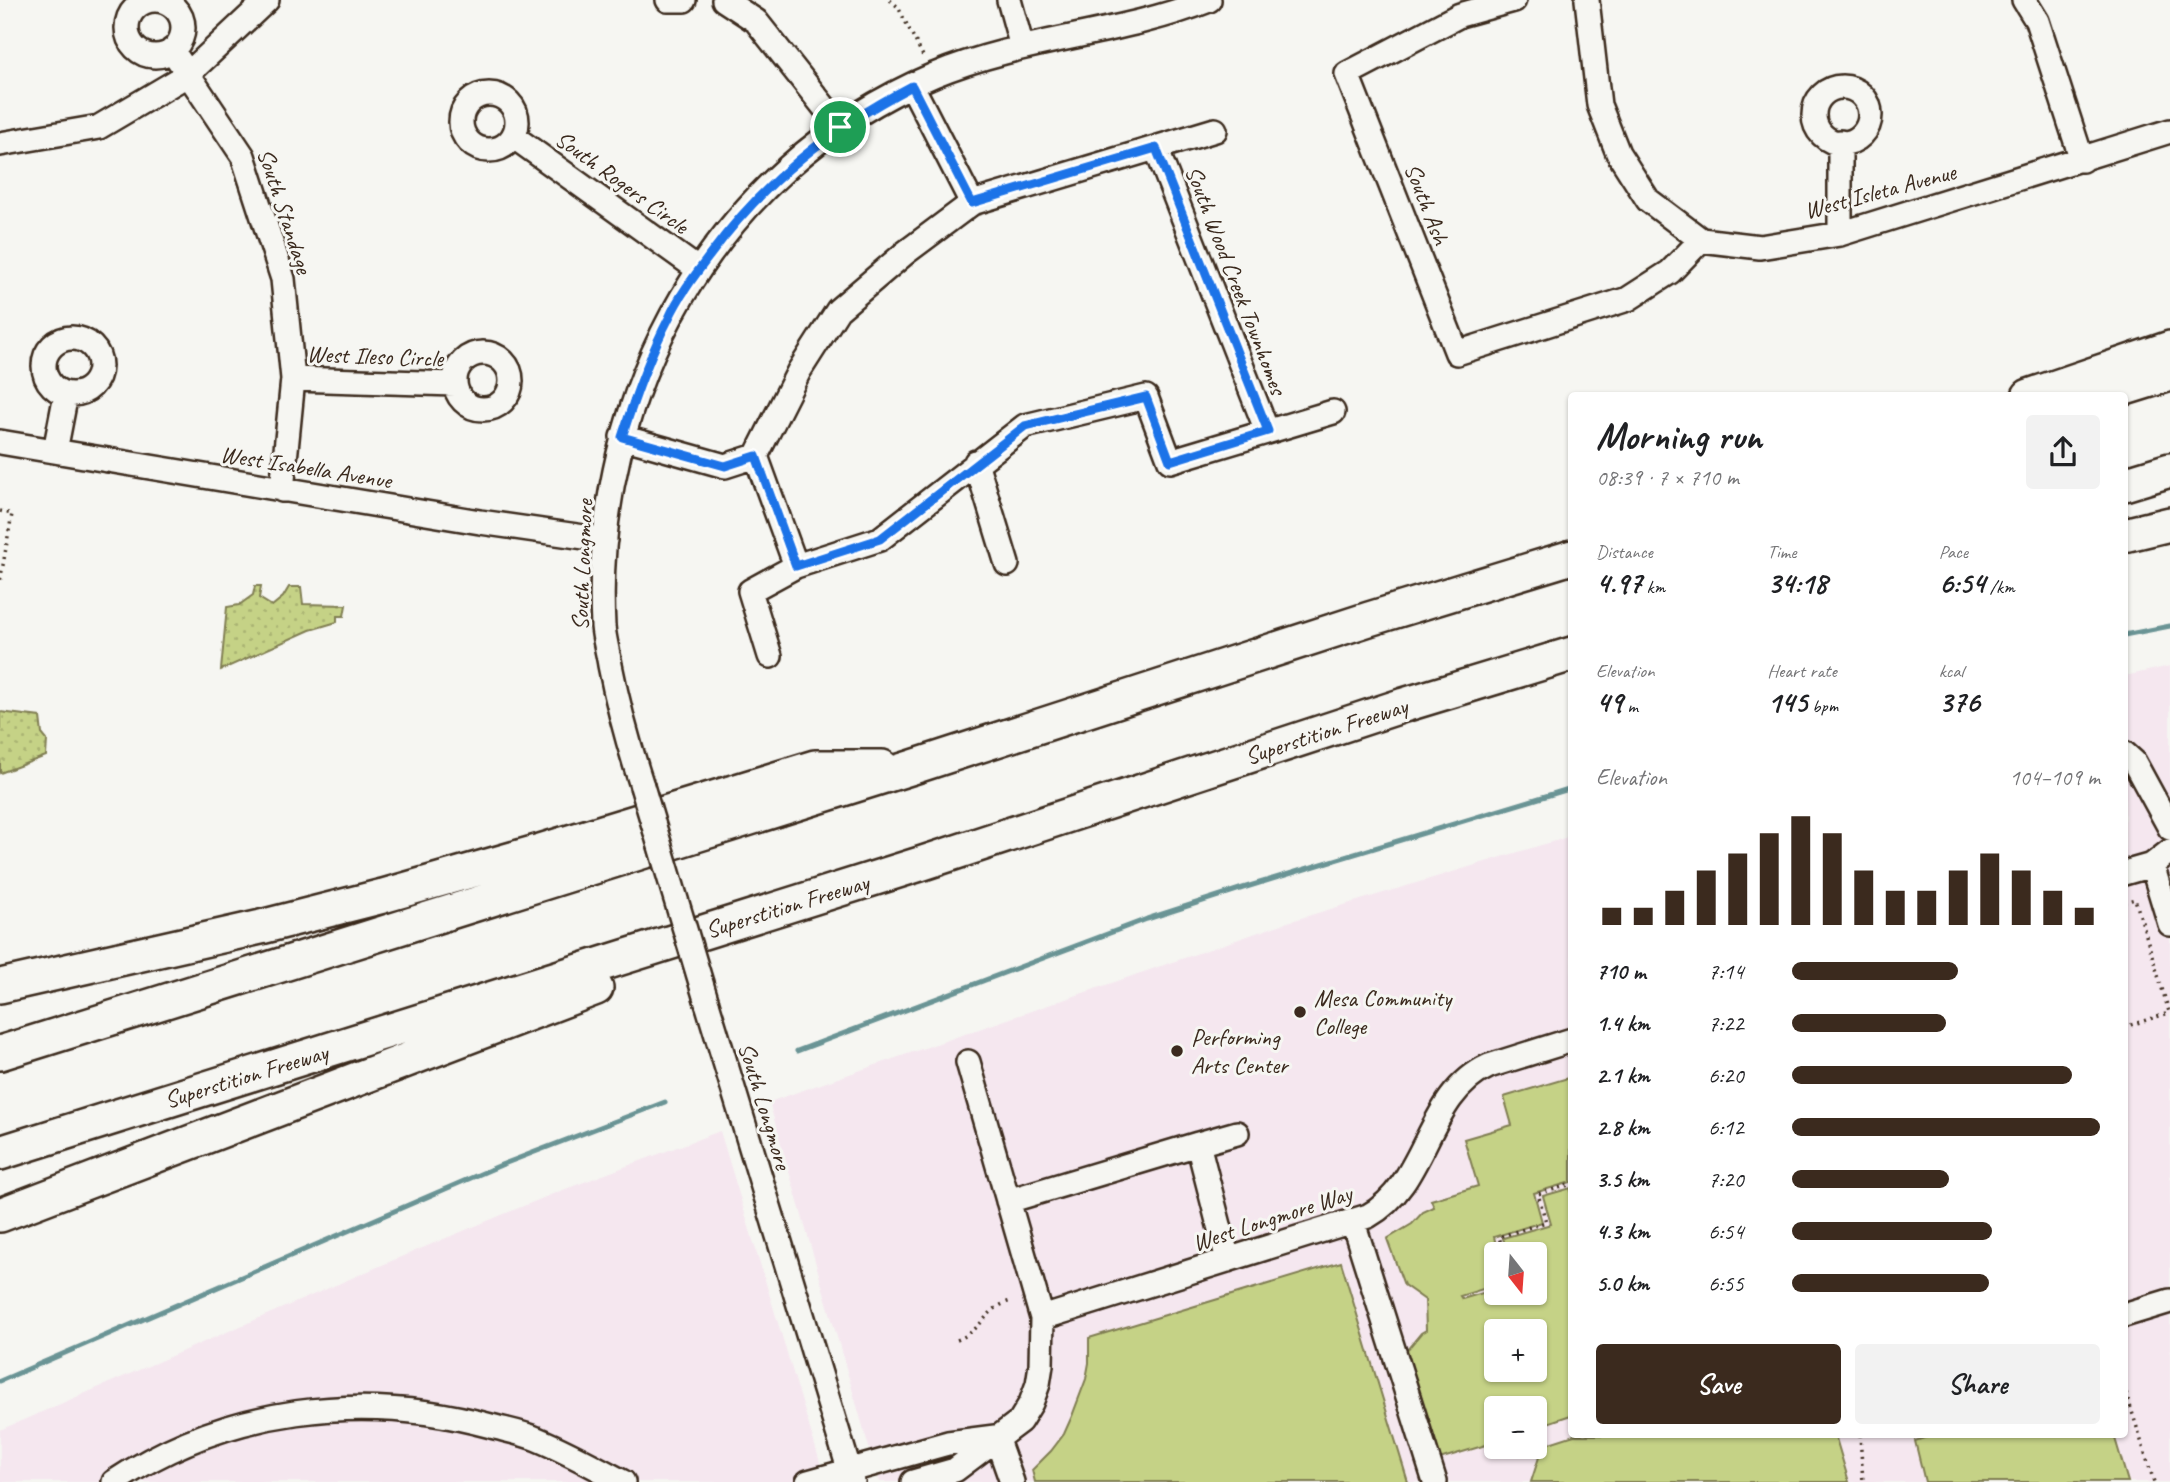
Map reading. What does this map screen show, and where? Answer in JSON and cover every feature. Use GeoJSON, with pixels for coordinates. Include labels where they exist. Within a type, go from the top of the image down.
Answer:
{"type":"FeatureCollection","features":[{"type":"Feature","properties":{"kind":"highway"},"geometry":{"type":"LineString","coordinates":[[2041,392],[2170,348]]}},
{"type":"Feature","properties":{"kind":"highway"},"geometry":{"type":"LineString","coordinates":[[2111,392],[2170,374]]}},
{"type":"Feature","properties":{"kind":"highway"},"geometry":{"type":"LineString","coordinates":[[2128,483],[2170,470]]}},
{"type":"Feature","properties":{"kind":"highway"},"geometry":{"type":"LineString","coordinates":[[2128,534],[2170,524]]}},
{"type":"Feature","properties":{"kind":"highway"},"geometry":{"type":"LineString","coordinates":[[0,1053],[912,767],[1568,551]]}},
{"type":"Feature","properties":{"kind":"highway"},"geometry":{"type":"LineString","coordinates":[[1368,619],[1568,558]]}},
{"type":"Feature","properties":{"kind":"highway","name":"Superstition Freeway"},"geometry":{"type":"LineString","coordinates":[[0,1153],[920,864],[1404,705],[1568,655]]}},
{"type":"Feature","properties":{"kind":"highway"},"geometry":{"type":"LineString","coordinates":[[1404,705],[1568,666]]}},
{"type":"Feature","properties":{"kind":"highway"},"geometry":{"type":"LineString","coordinates":[[0,986],[261,927],[383,896],[540,851],[815,766],[912,767]]}},
{"type":"Feature","properties":{"kind":"highway"},"geometry":{"type":"LineString","coordinates":[[0,1215],[920,864]]}},
{"type":"Feature","properties":{"kind":"street"},"geometry":{"type":"LineString","coordinates":[[152,0],[170,4],[182,19],[181,39],[172,50],[159,56],[149,56],[134,47],[129,40],[127,22],[136,7],[152,0]]}},
{"type":"Feature","properties":{"kind":"street"},"geometry":{"type":"LineString","coordinates":[[0,144],[99,127],[187,75],[267,0]]}},
{"type":"Feature","properties":{"kind":"street"},"geometry":{"type":"LineString","coordinates":[[668,0],[684,0]]}},
{"type":"Feature","properties":{"kind":"street"},"geometry":{"type":"LineString","coordinates":[[724,0],[756,21],[840,127]]}},
{"type":"Feature","properties":{"kind":"street"},"geometry":{"type":"LineString","coordinates":[[1009,0],[1022,47]]}},
{"type":"Feature","properties":{"kind":"street","name":"South Longmore"},"geometry":{"type":"LineString","coordinates":[[851,1476],[620,715],[603,628],[605,540],[610,496],[622,437],[641,378],[670,315],[699,270],[733,224],[761,193],[797,160],[840,127],[871,107],[963,64],[1022,47],[1120,26],[1209,0]]}},
{"type":"Feature","properties":{"kind":"street","name":"South Ash"},"geometry":{"type":"LineString","coordinates":[[1514,0],[1460,15],[1347,74],[1457,353],[1628,299],[1670,272],[1701,240]]}},
{"type":"Feature","properties":{"kind":"street"},"geometry":{"type":"LineString","coordinates":[[1587,0],[1599,105],[1618,153],[1648,200],[1701,240]]}},
{"type":"Feature","properties":{"kind":"street"},"geometry":{"type":"LineString","coordinates":[[2024,0],[2036,20],[2082,160]]}},
{"type":"Feature","properties":{"kind":"street","name":"South Standage"},"geometry":{"type":"LineString","coordinates":[[172,50],[243,156],[283,279],[293,379],[282,490]]}},
{"type":"Feature","properties":{"kind":"street"},"geometry":{"type":"LineString","coordinates":[[922,81],[972,203]]}},
{"type":"Feature","properties":{"kind":"street"},"geometry":{"type":"LineString","coordinates":[[622,437],[725,466],[756,456],[799,371],[838,310],[905,253],[972,203],[1215,130]]}},
{"type":"Feature","properties":{"kind":"street","name":"West Isleta Avenue"},"geometry":{"type":"LineString","coordinates":[[1701,240],[1760,247],[1840,234],[2170,131]]}},
{"type":"Feature","properties":{"kind":"street","name":"South Rogers Circle"},"geometry":{"type":"LineString","coordinates":[[514,137],[699,270]]}},
{"type":"Feature","properties":{"kind":"street"},"geometry":{"type":"LineString","coordinates":[[1840,142],[1840,234]]}},
{"type":"Feature","properties":{"kind":"street","name":"South Wood Creek Townhomes"},"geometry":{"type":"LineString","coordinates":[[1156,148],[1268,431]]}},
{"type":"Feature","properties":{"kind":"street","name":"West Ileso Circle"},"geometry":{"type":"LineString","coordinates":[[293,379],[455,384]]}},
{"type":"Feature","properties":{"kind":"street"},"geometry":{"type":"LineString","coordinates":[[55,451],[66,394]]}},
{"type":"Feature","properties":{"kind":"street"},"geometry":{"type":"LineString","coordinates":[[770,656],[750,591],[796,566],[880,539],[1025,426],[1146,397],[1170,461],[1333,412]]}},
{"type":"Feature","properties":{"kind":"street","name":"West Isabella Avenue"},"geometry":{"type":"LineString","coordinates":[[0,442],[282,490],[605,540]]}},
{"type":"Feature","properties":{"kind":"street"},"geometry":{"type":"LineString","coordinates":[[756,456],[796,566]]}},
{"type":"Feature","properties":{"kind":"street"},"geometry":{"type":"LineString","coordinates":[[976,462],[1007,564]]}},
{"type":"Feature","properties":{"kind":"street"},"geometry":{"type":"LineString","coordinates":[[2128,757],[2134,762],[2170,828]]}},
{"type":"Feature","properties":{"kind":"street"},"geometry":{"type":"LineString","coordinates":[[2128,871],[2161,858],[2170,924]]}},
{"type":"Feature","properties":{"kind":"street","name":"West Longmore Way"},"geometry":{"type":"LineString","coordinates":[[1042,1318],[1353,1222],[1380,1210],[1403,1185],[1441,1111],[1461,1084],[1476,1071],[1503,1060],[1568,1041]]}},
{"type":"Feature","properties":{"kind":"street"},"geometry":{"type":"LineString","coordinates":[[913,1482],[955,1470],[1020,1420],[1035,1394],[1041,1365],[1042,1318],[968,1062]]}},
{"type":"Feature","properties":{"kind":"street"},"geometry":{"type":"LineString","coordinates":[[1008,1201],[1237,1133]]}},
{"type":"Feature","properties":{"kind":"street"},"geometry":{"type":"LineString","coordinates":[[1198,1144],[1228,1260]]}},
{"type":"Feature","properties":{"kind":"street"},"geometry":{"type":"LineString","coordinates":[[1353,1222],[1435,1482]]}},
{"type":"Feature","properties":{"kind":"street"},"geometry":{"type":"LineString","coordinates":[[2128,1314],[2170,1301]]}},
{"type":"Feature","properties":{"kind":"street"},"geometry":{"type":"LineString","coordinates":[[114,1482],[164,1453],[255,1419],[344,1408],[390,1408],[450,1415],[535,1438],[622,1482]]}},
{"type":"Feature","properties":{"kind":"street"},"geometry":{"type":"LineString","coordinates":[[808,1482],[851,1476],[948,1443],[996,1437]]}},
{"type":"Feature","properties":{"kind":"street"},"geometry":{"type":"LineString","coordinates":[[996,1437],[1012,1482]]}},
{"type":"Feature","properties":{"kind":"path"},"geometry":{"type":"LineString","coordinates":[[890,0],[898,7],[922,81]]}},
{"type":"Feature","properties":{"kind":"path"},"geometry":{"type":"LineString","coordinates":[[0,511],[12,514],[0,582]]}},
{"type":"Feature","properties":{"kind":"path"},"geometry":{"type":"LineString","coordinates":[[2128,901],[2135,899],[2170,1014],[2128,1026]]}},
{"type":"Feature","properties":{"kind":"path"},"geometry":{"type":"LineString","coordinates":[[1500,1242],[1499,1237],[1546,1222],[1538,1195],[1568,1185]]}},
{"type":"Feature","properties":{"kind":"path"},"geometry":{"type":"LineString","coordinates":[[957,1340],[972,1334],[998,1305],[1011,1301]]}},
{"type":"Feature","properties":{"kind":"path"},"geometry":{"type":"LineString","coordinates":[[2128,1399],[2154,1482]]}},
{"type":"Feature","properties":{"kind":"path"},"geometry":{"type":"LineString","coordinates":[[1860,1438],[1863,1482]]}},
{"type":"Feature","properties":{"kind":"shaded area","name":"Mesa Community College"},"geometry":{"type":"Polygon","coordinates":[[[2170,666],[2170,1482],[879,1482],[769,1102],[1288,922],[1568,837],[1568,1438],[2128,1438],[2128,675],[2170,666]]]}},
{"type":"Feature","properties":{"kind":"shaded area"},"geometry":{"type":"Polygon","coordinates":[[[720,1131],[826,1482],[0,1482],[0,1430],[403,1256],[555,1193],[720,1131]]]}},
{"type":"Feature","properties":{"kind":"green space"},"geometry":{"type":"Polygon","coordinates":[[[255,586],[261,586],[259,598],[272,606],[283,597],[289,587],[301,587],[303,604],[346,605],[344,616],[337,616],[337,622],[310,630],[221,670],[227,607],[239,605],[253,595],[255,586]]]}},
{"type":"Feature","properties":{"kind":"green space"},"geometry":{"type":"Polygon","coordinates":[[[0,712],[40,717],[42,734],[47,740],[46,756],[0,773],[0,712]]]}},
{"type":"Feature","properties":{"kind":"green space"},"geometry":{"type":"Polygon","coordinates":[[[1568,1078],[1568,1183],[1534,1193],[1542,1222],[1494,1237],[1495,1242],[1484,1242],[1484,1289],[1460,1296],[1462,1299],[1484,1293],[1484,1306],[1547,1306],[1547,1242],[1504,1242],[1503,1238],[1551,1224],[1543,1196],[1568,1189],[1568,1416],[1547,1423],[1547,1396],[1484,1396],[1484,1446],[1436,1460],[1402,1356],[1426,1330],[1425,1300],[1404,1285],[1387,1239],[1434,1207],[1431,1200],[1478,1186],[1464,1139],[1512,1125],[1504,1097],[1568,1078]]]}},
{"type":"Feature","properties":{"kind":"green space"},"geometry":{"type":"Polygon","coordinates":[[[1341,1262],[1408,1482],[1035,1482],[1032,1470],[1064,1434],[1086,1379],[1089,1338],[1341,1262]]]}},
{"type":"Feature","properties":{"kind":"green space"},"geometry":{"type":"Polygon","coordinates":[[[1568,1437],[1836,1438],[1849,1482],[1531,1482],[1538,1459],[1547,1459],[1547,1444],[1568,1437]]]}},
{"type":"Feature","properties":{"kind":"green space"},"geometry":{"type":"Polygon","coordinates":[[[1924,1438],[2115,1438],[2128,1482],[1925,1482],[1915,1441],[1924,1438]]]}},
{"type":"Feature","properties":{"kind":"waterway"},"geometry":{"type":"LineString","coordinates":[[2128,634],[2170,626]]}},
{"type":"Feature","properties":{"kind":"waterway"},"geometry":{"type":"LineString","coordinates":[[797,1051],[1147,919],[1568,789]]}},
{"type":"Feature","properties":{"kind":"waterway"},"geometry":{"type":"LineString","coordinates":[[0,1381],[501,1165],[665,1102]]}},
{"type":"Feature","properties":{"kind":"place","name":"Mesa Community College"},"geometry":{"type":"Point","coordinates":[1300,1012]}},
{"type":"Feature","properties":{"kind":"place","name":"Performing Arts Center"},"geometry":{"type":"Point","coordinates":[1177,1051]}},
{"type":"Feature","properties":{"kind":"route"},"geometry":{"type":"LineString","coordinates":[[912,86],[972,203],[1156,148],[1268,431],[1170,461],[1146,397],[1025,426],[880,539],[796,566],[756,456],[725,466],[622,437],[641,378],[670,315],[699,270],[733,224],[761,193],[797,160],[840,127],[912,86]]}}]}
